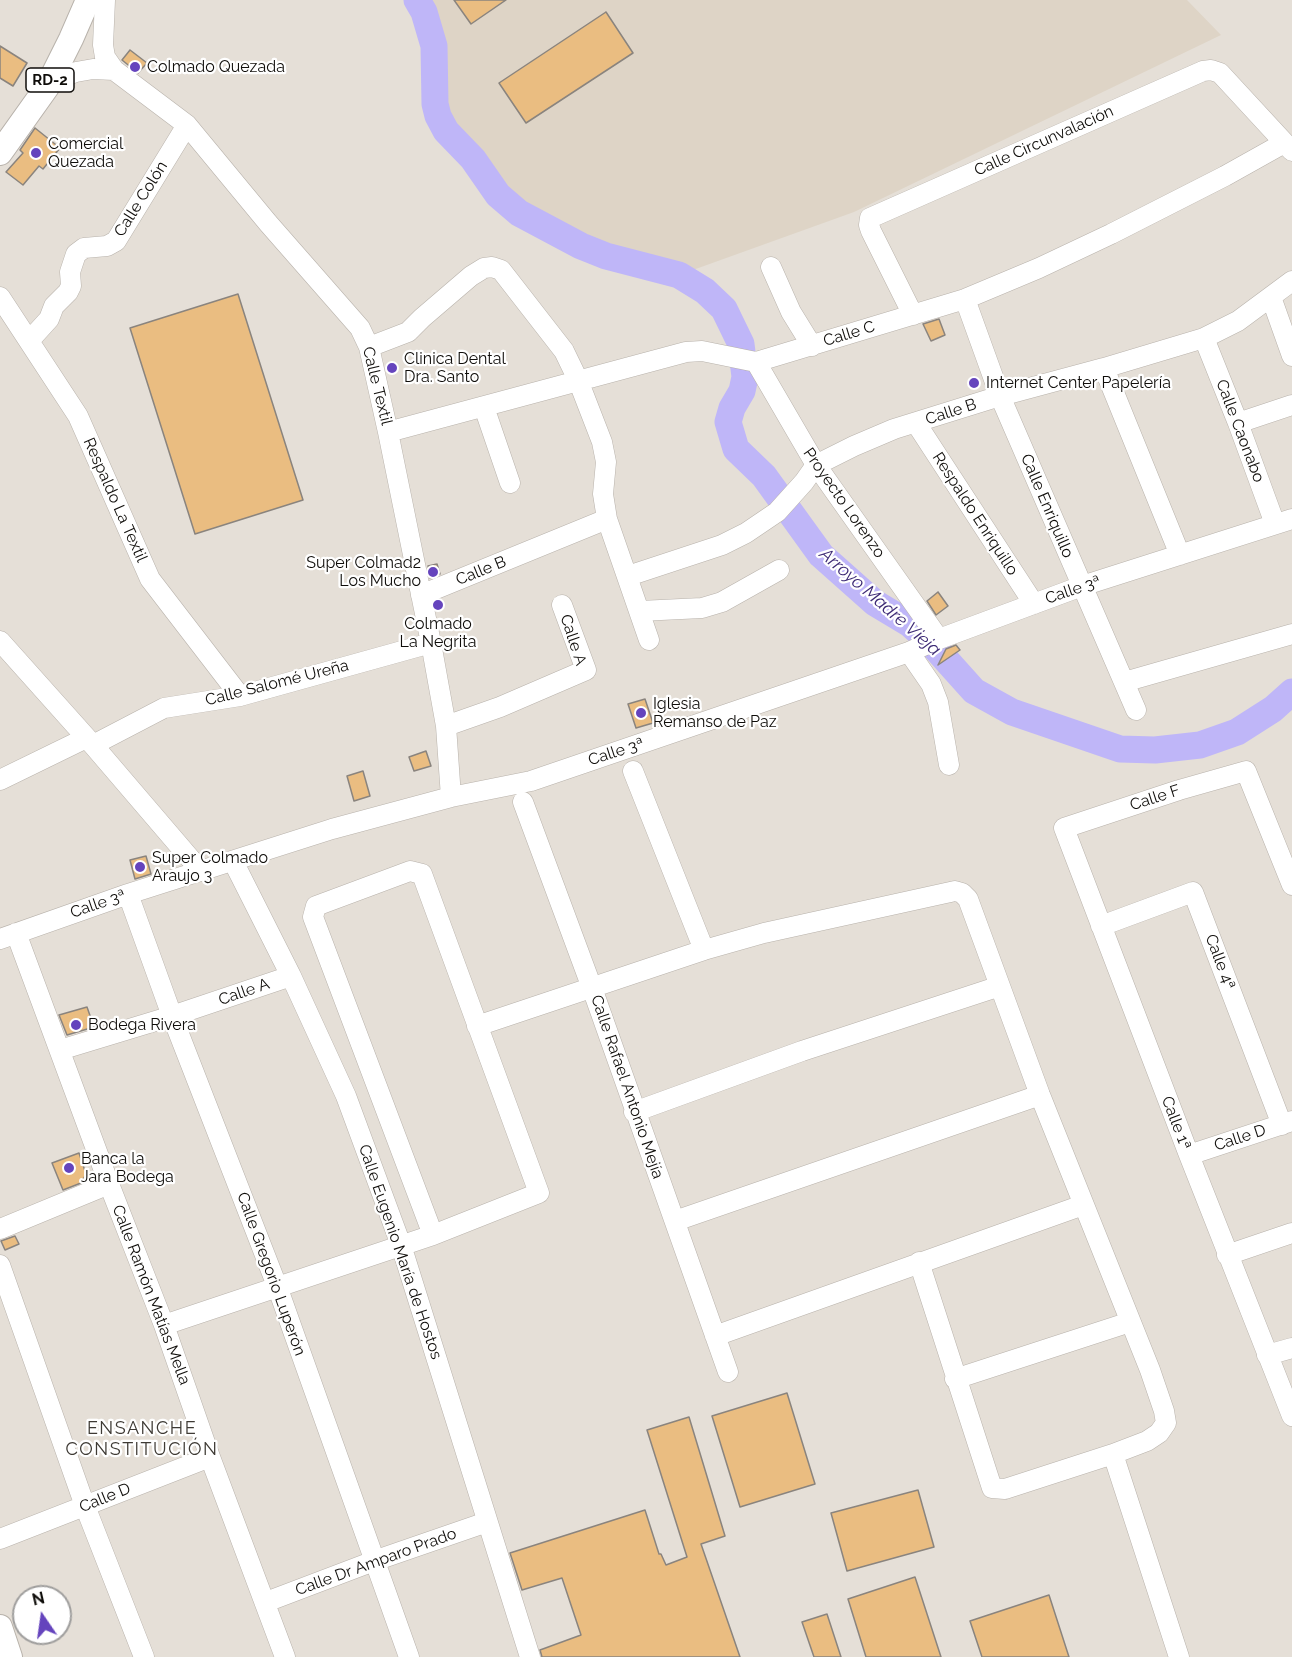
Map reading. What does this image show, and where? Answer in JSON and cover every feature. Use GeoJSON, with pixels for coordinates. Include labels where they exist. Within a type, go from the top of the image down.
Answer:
{"type":"FeatureCollection","features":[{"type":"Feature","properties":{"kind":"main road","name":"RD-2"},"geometry":{"type":"LineString","coordinates":[[0,153],[46,87],[72,39],[88,0]]}},
{"type":"Feature","properties":{"kind":"main road"},"geometry":{"type":"LineString","coordinates":[[0,1627],[10,1657]]}},
{"type":"Feature","properties":{"kind":"street"},"geometry":{"type":"LineString","coordinates":[[105,0],[103,45],[105,57],[114,70]]}},
{"type":"Feature","properties":{"kind":"street"},"geometry":{"type":"LineString","coordinates":[[46,87],[76,72],[93,69],[114,70]]}},
{"type":"Feature","properties":{"kind":"street","name":"Calle Textil"},"geometry":{"type":"LineString","coordinates":[[114,70],[187,125],[268,223],[360,328],[369,347],[431,643],[446,726],[451,797]]}},
{"type":"Feature","properties":{"kind":"street","name":"Calle Circunvalación"},"geometry":{"type":"LineString","coordinates":[[913,315],[868,225],[870,219],[1203,71],[1211,70],[1220,73],[1288,147]]}},
{"type":"Feature","properties":{"kind":"street","name":"Calle Colón"},"geometry":{"type":"LineString","coordinates":[[29,341],[49,319],[54,306],[68,292],[71,286],[70,272],[76,254],[84,248],[107,246],[116,241],[187,125]]}},
{"type":"Feature","properties":{"kind":"street","name":"Calle C"},"geometry":{"type":"LineString","coordinates":[[388,432],[686,352],[702,351],[756,362],[965,299],[1039,268],[1224,176],[1288,147]]}},
{"type":"Feature","properties":{"kind":"street"},"geometry":{"type":"LineString","coordinates":[[369,347],[408,332],[471,276],[484,268],[492,267],[501,270],[564,351],[578,380],[602,442],[606,462],[603,494],[607,519],[649,640]]}},
{"type":"Feature","properties":{"kind":"street"},"geometry":{"type":"LineString","coordinates":[[771,267],[790,312],[812,346]]}},
{"type":"Feature","properties":{"kind":"street","name":"Calle B"},"geometry":{"type":"LineString","coordinates":[[628,576],[722,545],[746,533],[777,512],[791,498],[816,465],[894,429],[1000,396],[1204,338],[1238,321],[1292,281]]}},
{"type":"Feature","properties":{"kind":"street","name":"Respaldo La Textil"},"geometry":{"type":"LineString","coordinates":[[0,297],[78,416],[150,579],[240,696]]}},
{"type":"Feature","properties":{"kind":"street"},"geometry":{"type":"LineString","coordinates":[[1271,297],[1292,356]]}},
{"type":"Feature","properties":{"kind":"street","name":"Calle Enriquillo"},"geometry":{"type":"LineString","coordinates":[[965,299],[1000,396],[1136,710]]}},
{"type":"Feature","properties":{"kind":"street","name":"Calle Caonabo"},"geometry":{"type":"LineString","coordinates":[[1204,338],[1238,423],[1284,522]]}},
{"type":"Feature","properties":{"kind":"street","name":"Proyecto Lorenzo"},"geometry":{"type":"LineString","coordinates":[[756,362],[816,465],[939,639]]}},
{"type":"Feature","properties":{"kind":"street"},"geometry":{"type":"LineString","coordinates":[[1104,368],[1180,555]]}},
{"type":"Feature","properties":{"kind":"street"},"geometry":{"type":"LineString","coordinates":[[1238,423],[1292,405]]}},
{"type":"Feature","properties":{"kind":"street"},"geometry":{"type":"LineString","coordinates":[[484,407],[510,483]]}},
{"type":"Feature","properties":{"kind":"street","name":"Respaldo Enriquillo"},"geometry":{"type":"LineString","coordinates":[[916,423],[1034,604]]}},
{"type":"Feature","properties":{"kind":"street","name":"Calle B"},"geometry":{"type":"LineString","coordinates":[[421,595],[607,519]]}},
{"type":"Feature","properties":{"kind":"street","name":"Calle 3ª"},"geometry":{"type":"LineString","coordinates":[[8,936],[200,870],[332,830],[451,797],[531,780],[912,651],[1082,586],[1284,522]]}},
{"type":"Feature","properties":{"kind":"street"},"geometry":{"type":"LineString","coordinates":[[640,611],[702,608],[722,602],[778,570]]}},
{"type":"Feature","properties":{"kind":"street","name":"Calle A"},"geometry":{"type":"LineString","coordinates":[[446,726],[500,707],[586,670],[562,605]]}},
{"type":"Feature","properties":{"kind":"street"},"geometry":{"type":"LineString","coordinates":[[1124,682],[1292,634]]}},
{"type":"Feature","properties":{"kind":"street"},"geometry":{"type":"LineString","coordinates":[[0,641],[200,870]]}},
{"type":"Feature","properties":{"kind":"street","name":"Calle Salomé Ureña"},"geometry":{"type":"LineString","coordinates":[[0,780],[164,708],[240,696],[431,643]]}},
{"type":"Feature","properties":{"kind":"street"},"geometry":{"type":"LineString","coordinates":[[912,651],[931,684],[938,702],[949,765]]}},
{"type":"Feature","properties":{"kind":"street"},"geometry":{"type":"LineString","coordinates":[[633,771],[704,950]]}},
{"type":"Feature","properties":{"kind":"street","name":"Calle F"},"geometry":{"type":"LineString","coordinates":[[1064,828],[1179,790],[1246,771],[1292,885]]}},
{"type":"Feature","properties":{"kind":"street","name":"Calle Rafael Antonio Mejía"},"geometry":{"type":"LineString","coordinates":[[523,802],[592,988],[634,1112],[728,1372]]}},
{"type":"Feature","properties":{"kind":"street","name":"Calle 1ª"},"geometry":{"type":"LineString","coordinates":[[1064,828],[1227,1255],[1292,1416]]}},
{"type":"Feature","properties":{"kind":"street","name":"Calle Eugenio María de Hostos"},"geometry":{"type":"LineString","coordinates":[[233,861],[291,976],[346,1096],[401,1245],[530,1657]]}},
{"type":"Feature","properties":{"kind":"street"},"geometry":{"type":"LineString","coordinates":[[164,1325],[434,1234],[539,1193],[422,874],[410,871],[316,906],[313,917],[434,1234]]}},
{"type":"Feature","properties":{"kind":"street"},"geometry":{"type":"LineString","coordinates":[[477,1026],[704,950],[764,933],[955,891],[962,893],[968,899],[1040,1095],[1164,1411],[1166,1423],[1159,1433],[1147,1441],[1113,1454],[1005,1489],[992,1488],[919,1262]]}},
{"type":"Feature","properties":{"kind":"street","name":"Calle 4ª"},"geometry":{"type":"LineString","coordinates":[[1101,926],[1193,892],[1287,1123]]}},
{"type":"Feature","properties":{"kind":"street","name":"Calle Gregorio Luperón"},"geometry":{"type":"LineString","coordinates":[[128,894],[172,1016],[278,1286],[409,1657]]}},
{"type":"Feature","properties":{"kind":"street","name":"Calle Ramón Matías Mella"},"geometry":{"type":"LineString","coordinates":[[8,936],[60,1050],[164,1325],[285,1657]]}},
{"type":"Feature","properties":{"kind":"street","name":"Calle A"},"geometry":{"type":"LineString","coordinates":[[60,1050],[291,976]]}},
{"type":"Feature","properties":{"kind":"street"},"geometry":{"type":"LineString","coordinates":[[634,1112],[802,1051],[1000,986]]}},
{"type":"Feature","properties":{"kind":"street"},"geometry":{"type":"LineString","coordinates":[[675,1221],[1040,1095]]}},
{"type":"Feature","properties":{"kind":"street","name":"Calle D"},"geometry":{"type":"LineString","coordinates":[[1189,1155],[1287,1123]]}},
{"type":"Feature","properties":{"kind":"street"},"geometry":{"type":"LineString","coordinates":[[0,1229],[109,1184]]}},
{"type":"Feature","properties":{"kind":"street"},"geometry":{"type":"LineString","coordinates":[[715,1336],[1083,1205]]}},
{"type":"Feature","properties":{"kind":"street"},"geometry":{"type":"LineString","coordinates":[[1227,1255],[1292,1233]]}},
{"type":"Feature","properties":{"kind":"street"},"geometry":{"type":"LineString","coordinates":[[0,1265],[85,1506],[144,1657]]}},
{"type":"Feature","properties":{"kind":"street"},"geometry":{"type":"LineString","coordinates":[[955,1379],[1130,1322]]}},
{"type":"Feature","properties":{"kind":"street"},"geometry":{"type":"LineString","coordinates":[[1267,1356],[1292,1347]]}},
{"type":"Feature","properties":{"kind":"street"},"geometry":{"type":"LineString","coordinates":[[1113,1454],[1179,1657]]}},
{"type":"Feature","properties":{"kind":"street","name":"Calle D"},"geometry":{"type":"LineString","coordinates":[[0,1539],[210,1456]]}},
{"type":"Feature","properties":{"kind":"street","name":"Calle Dr Amparo Prado"},"geometry":{"type":"LineString","coordinates":[[266,1602],[486,1522]]}},
{"type":"Feature","properties":{"kind":"shaded area"},"geometry":{"type":"Polygon","coordinates":[[[417,0],[1187,0],[1221,35],[854,212],[679,275],[606,256],[581,246],[519,213],[498,195],[473,159],[446,131],[438,116],[434,46],[424,12],[417,0]]]}},
{"type":"Feature","properties":{"kind":"building"},"geometry":{"type":"Polygon","coordinates":[[[454,0],[506,0],[471,24],[454,0]]]}},
{"type":"Feature","properties":{"kind":"building"},"geometry":{"type":"Polygon","coordinates":[[[606,12],[633,53],[526,123],[499,83],[606,12]]]}},
{"type":"Feature","properties":{"kind":"building"},"geometry":{"type":"Polygon","coordinates":[[[0,46],[27,63],[13,86],[0,78],[0,46]]]}},
{"type":"Feature","properties":{"kind":"building"},"geometry":{"type":"Polygon","coordinates":[[[130,50],[147,63],[138,73],[122,60],[130,50]]]}},
{"type":"Feature","properties":{"kind":"building"},"geometry":{"type":"Polygon","coordinates":[[[35,128],[60,148],[43,169],[39,166],[23,185],[6,172],[23,153],[20,150],[35,128]]]}},
{"type":"Feature","properties":{"kind":"building"},"geometry":{"type":"Polygon","coordinates":[[[238,294],[303,500],[195,534],[130,328],[238,294]]]}},
{"type":"Feature","properties":{"kind":"building"},"geometry":{"type":"Polygon","coordinates":[[[939,319],[945,335],[931,341],[923,324],[939,319]]]}},
{"type":"Feature","properties":{"kind":"building","name":"Super Colmad2 Los Mucho"},"geometry":{"type":"Polygon","coordinates":[[[437,564],[440,574],[430,578],[428,566],[437,564]]]}},
{"type":"Feature","properties":{"kind":"building"},"geometry":{"type":"Polygon","coordinates":[[[938,592],[948,606],[936,615],[927,601],[938,592]]]}},
{"type":"Feature","properties":{"kind":"building"},"geometry":{"type":"Polygon","coordinates":[[[956,645],[960,650],[938,665],[946,649],[956,645]]]}},
{"type":"Feature","properties":{"kind":"building","name":"Iglesia Remanso de Paz"},"geometry":{"type":"Polygon","coordinates":[[[645,699],[653,723],[636,728],[628,704],[645,699]]]}},
{"type":"Feature","properties":{"kind":"building"},"geometry":{"type":"Polygon","coordinates":[[[426,751],[431,766],[414,771],[409,757],[426,751]]]}},
{"type":"Feature","properties":{"kind":"building"},"geometry":{"type":"Polygon","coordinates":[[[363,771],[370,796],[354,801],[347,776],[363,771]]]}},
{"type":"Feature","properties":{"kind":"building","name":"Super Colmado Araujo 3"},"geometry":{"type":"Polygon","coordinates":[[[146,856],[151,874],[135,879],[130,860],[146,856]]]}},
{"type":"Feature","properties":{"kind":"building","name":"Bodega Rivera"},"geometry":{"type":"Polygon","coordinates":[[[87,1007],[94,1027],[67,1035],[59,1015],[87,1007]]]}},
{"type":"Feature","properties":{"kind":"building","name":"Banca la Jara Bodega"},"geometry":{"type":"Polygon","coordinates":[[[79,1153],[86,1174],[81,1183],[63,1190],[52,1163],[79,1153]]]}},
{"type":"Feature","properties":{"kind":"building"},"geometry":{"type":"Polygon","coordinates":[[[15,1236],[19,1244],[5,1250],[1,1241],[15,1236]]]}},
{"type":"Feature","properties":{"kind":"building"},"geometry":{"type":"Polygon","coordinates":[[[787,1393],[815,1484],[740,1507],[712,1416],[787,1393]]]}},
{"type":"Feature","properties":{"kind":"building"},"geometry":{"type":"Polygon","coordinates":[[[689,1417],[725,1536],[701,1544],[740,1657],[542,1657],[540,1650],[581,1635],[562,1578],[522,1590],[510,1553],[645,1510],[659,1554],[666,1565],[687,1557],[647,1430],[689,1417]]]}},
{"type":"Feature","properties":{"kind":"building"},"geometry":{"type":"Polygon","coordinates":[[[918,1490],[934,1547],[847,1571],[831,1513],[918,1490]]]}},
{"type":"Feature","properties":{"kind":"building"},"geometry":{"type":"Polygon","coordinates":[[[915,1577],[941,1657],[866,1657],[848,1599],[915,1577]]]}},
{"type":"Feature","properties":{"kind":"building"},"geometry":{"type":"Polygon","coordinates":[[[1049,1595],[1069,1657],[982,1657],[970,1621],[1049,1595]]]}},
{"type":"Feature","properties":{"kind":"building"},"geometry":{"type":"Polygon","coordinates":[[[827,1614],[841,1657],[814,1657],[802,1622],[827,1614]]]}},
{"type":"Feature","properties":{"kind":"waterway","name":"Arroyo Madre Vieja"},"geometry":{"type":"LineString","coordinates":[[417,0],[424,12],[434,46],[435,104],[446,131],[473,159],[498,195],[519,213],[581,246],[606,256],[679,275],[705,291],[724,309],[741,344],[745,377],[742,391],[732,408],[728,422],[736,449],[764,476],[821,555],[875,603],[910,624],[930,642],[974,691],[1012,712],[1120,749],[1155,750],[1200,745],[1237,732],[1273,709],[1292,692]]}},
{"type":"Feature","properties":{"kind":"place","name":"Colmado Quezada"},"geometry":{"type":"Point","coordinates":[135,67]}},
{"type":"Feature","properties":{"kind":"place","name":"Comercial Quezada"},"geometry":{"type":"Point","coordinates":[36,153]}},
{"type":"Feature","properties":{"kind":"place","name":"Clinica Dental Dra. Santo"},"geometry":{"type":"Point","coordinates":[392,368]}},
{"type":"Feature","properties":{"kind":"place","name":"Internet Center Papelería"},"geometry":{"type":"Point","coordinates":[974,383]}},
{"type":"Feature","properties":{"kind":"place","name":"Super Colmad2 Los Mucho"},"geometry":{"type":"Point","coordinates":[433,572]}},
{"type":"Feature","properties":{"kind":"place","name":"Colmado La Negrita"},"geometry":{"type":"Point","coordinates":[438,605]}},
{"type":"Feature","properties":{"kind":"place","name":"Iglesia Remanso de Paz"},"geometry":{"type":"Point","coordinates":[641,713]}},
{"type":"Feature","properties":{"kind":"place","name":"Super Colmado Araujo 3"},"geometry":{"type":"Point","coordinates":[140,867]}},
{"type":"Feature","properties":{"kind":"place","name":"Bodega Rivera"},"geometry":{"type":"Point","coordinates":[76,1025]}},
{"type":"Feature","properties":{"kind":"place","name":"Banca la Jara Bodega"},"geometry":{"type":"Point","coordinates":[69,1168]}},
{"type":"Feature","properties":{"kind":"district","name":"ENSANCHE CONSTITUCIÓN"},"geometry":{"type":"Point","coordinates":[142,1439]}}]}
